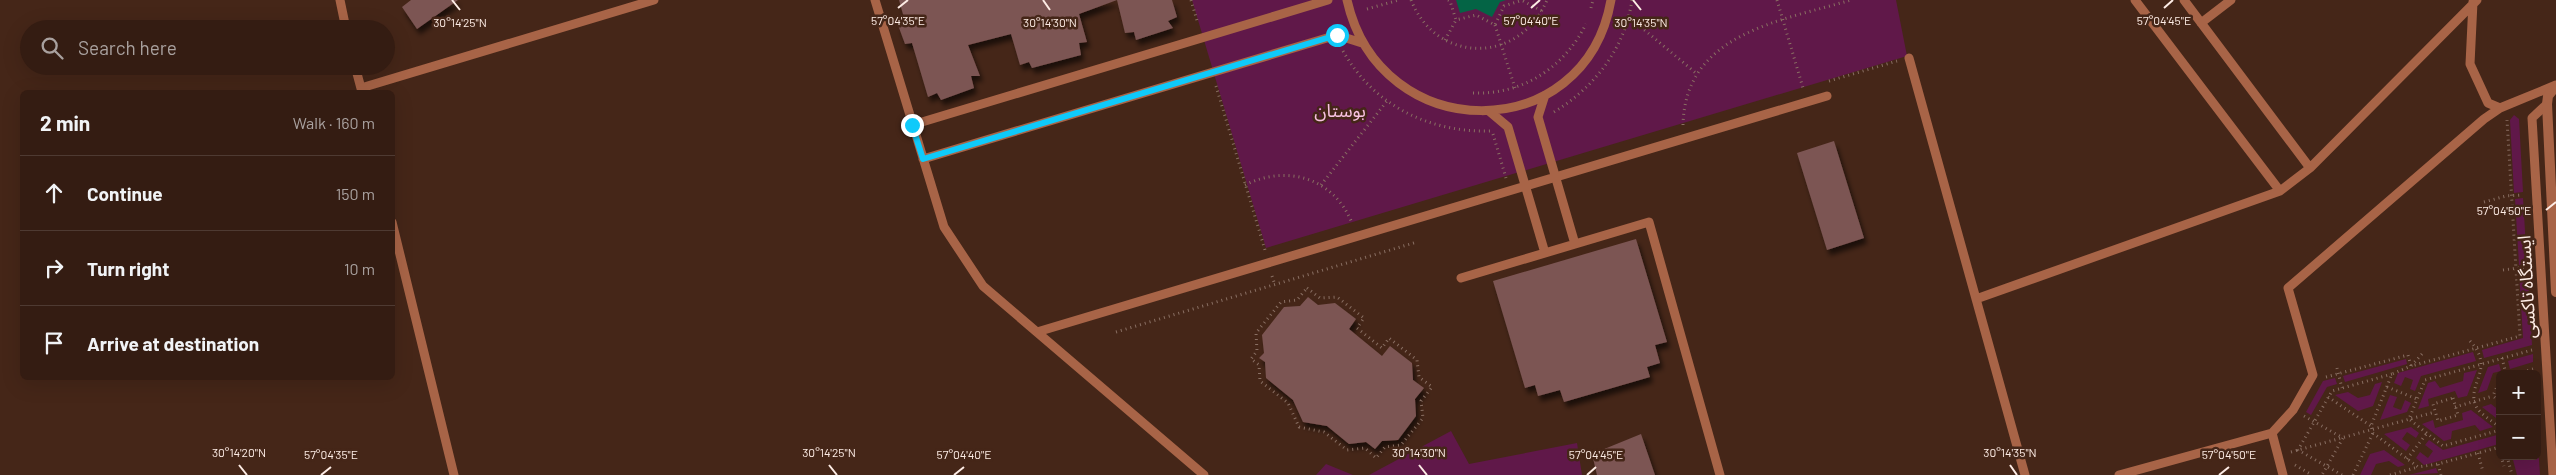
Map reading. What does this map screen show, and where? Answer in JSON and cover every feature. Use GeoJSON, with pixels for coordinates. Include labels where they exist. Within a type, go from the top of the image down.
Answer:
{"type":"FeatureCollection","features":[{"type":"Feature","properties":{"kind":"street"},"geometry":{"type":"LineString","coordinates":[[2556,86],[2548,96],[2546,104],[2556,292]]}},
{"type":"Feature","properties":{"kind":"lane"},"geometry":{"type":"LineString","coordinates":[[340,0],[344,20]]}},
{"type":"Feature","properties":{"kind":"lane"},"geometry":{"type":"LineString","coordinates":[[357,75],[361,90],[654,0]]}},
{"type":"Feature","properties":{"kind":"lane"},"geometry":{"type":"LineString","coordinates":[[875,0],[944,227],[983,286],[1204,475]]}},
{"type":"Feature","properties":{"kind":"lane"},"geometry":{"type":"LineString","coordinates":[[912,125],[1328,0]]}},
{"type":"Feature","properties":{"kind":"lane"},"geometry":{"type":"LineString","coordinates":[[1347,0],[1355,27],[1362,42],[1388,75],[1422,98],[1448,108],[1489,111],[1537,103],[1545,94],[1567,79],[1586,58],[1601,35],[1612,0]]}},
{"type":"Feature","properties":{"kind":"lane"},"geometry":{"type":"LineString","coordinates":[[2135,0],[2280,191]]}},
{"type":"Feature","properties":{"kind":"lane"},"geometry":{"type":"LineString","coordinates":[[2184,0],[2310,168]]}},
{"type":"Feature","properties":{"kind":"lane"},"geometry":{"type":"LineString","coordinates":[[2201,23],[2231,0]]}},
{"type":"Feature","properties":{"kind":"lane"},"geometry":{"type":"LineString","coordinates":[[1976,299],[2280,191],[2310,168],[2474,1]]}},
{"type":"Feature","properties":{"kind":"lane"},"geometry":{"type":"LineString","coordinates":[[2474,1],[2470,64],[2488,103],[2500,108]]}},
{"type":"Feature","properties":{"kind":"lane"},"geometry":{"type":"LineString","coordinates":[[923,159],[1337,35],[1362,42]]}},
{"type":"Feature","properties":{"kind":"lane"},"geometry":{"type":"LineString","coordinates":[[1909,58],[2025,475]]}},
{"type":"Feature","properties":{"kind":"lane"},"geometry":{"type":"LineString","coordinates":[[2119,475],[2272,433],[2293,410],[2313,375],[2288,288],[2484,118],[2500,108],[2556,86]]}},
{"type":"Feature","properties":{"kind":"lane"},"geometry":{"type":"LineString","coordinates":[[1037,332],[1827,96]]}},
{"type":"Feature","properties":{"kind":"lane"},"geometry":{"type":"LineString","coordinates":[[1537,103],[1538,118],[1575,244]]}},
{"type":"Feature","properties":{"kind":"lane","name":"ایستگاه تاکسی"},"geometry":{"type":"LineString","coordinates":[[2546,104],[2532,118],[2553,475]]}},
{"type":"Feature","properties":{"kind":"lane"},"geometry":{"type":"LineString","coordinates":[[1489,111],[1508,127],[1545,253]]}},
{"type":"Feature","properties":{"kind":"lane"},"geometry":{"type":"LineString","coordinates":[[1462,278],[1649,222],[1720,475]]}},
{"type":"Feature","properties":{"kind":"lane"},"geometry":{"type":"LineString","coordinates":[[395,234],[454,475]]}},
{"type":"Feature","properties":{"kind":"lane"},"geometry":{"type":"LineString","coordinates":[[2272,433],[2283,475]]}},
{"type":"Feature","properties":{"kind":"path"},"geometry":{"type":"LineString","coordinates":[[1190,0],[1199,27]]}},
{"type":"Feature","properties":{"kind":"path"},"geometry":{"type":"LineString","coordinates":[[1347,0],[1367,9]]}},
{"type":"Feature","properties":{"kind":"path"},"geometry":{"type":"LineString","coordinates":[[1365,0],[1370,17]]}},
{"type":"Feature","properties":{"kind":"path"},"geometry":{"type":"LineString","coordinates":[[1355,27],[1367,9],[1398,0]]}},
{"type":"Feature","properties":{"kind":"path"},"geometry":{"type":"LineString","coordinates":[[1411,0],[1423,22],[1445,40],[1473,48],[1501,45],[1525,32],[1542,12],[1547,0]]}},
{"type":"Feature","properties":{"kind":"path"},"geometry":{"type":"LineString","coordinates":[[1445,40],[1456,20],[1448,0]]}},
{"type":"Feature","properties":{"kind":"path"},"geometry":{"type":"LineString","coordinates":[[1464,93],[1498,92],[1515,88],[1544,74],[1568,52],[1585,24],[1593,0]]}},
{"type":"Feature","properties":{"kind":"path"},"geometry":{"type":"LineString","coordinates":[[1542,12],[1523,1],[1504,6],[1495,25],[1515,88],[1553,113],[1590,85],[1618,46],[1629,17],[1632,0]]}},
{"type":"Feature","properties":{"kind":"path"},"geometry":{"type":"LineString","coordinates":[[1777,0],[1803,89]]}},
{"type":"Feature","properties":{"kind":"path"},"geometry":{"type":"LineString","coordinates":[[1684,125],[1686,98],[1697,74],[1715,52],[1726,44],[1763,26],[1851,0]]}},
{"type":"Feature","properties":{"kind":"path"},"geometry":{"type":"LineString","coordinates":[[1456,20],[1476,15],[1495,25]]}},
{"type":"Feature","properties":{"kind":"path"},"geometry":{"type":"LineString","coordinates":[[1629,17],[1697,74]]}},
{"type":"Feature","properties":{"kind":"path"},"geometry":{"type":"LineString","coordinates":[[1347,38],[1341,47],[1348,60],[1365,82],[1387,101],[1414,118],[1460,130],[1492,131],[1498,119]]}},
{"type":"Feature","properties":{"kind":"path"},"geometry":{"type":"LineString","coordinates":[[1224,82],[1216,84],[1275,284]]}},
{"type":"Feature","properties":{"kind":"path"},"geometry":{"type":"LineString","coordinates":[[1504,109],[1515,88]]}},
{"type":"Feature","properties":{"kind":"path"},"geometry":{"type":"LineString","coordinates":[[1321,184],[1387,101]]}},
{"type":"Feature","properties":{"kind":"path"},"geometry":{"type":"LineString","coordinates":[[2298,450],[2332,391],[2392,374],[2411,366],[2520,336],[2507,119],[2509,114]]}},
{"type":"Feature","properties":{"kind":"path"},"geometry":{"type":"LineString","coordinates":[[1245,185],[1264,177],[1283,174],[1302,176],[1321,184],[1343,206],[1352,224]]}},
{"type":"Feature","properties":{"kind":"path"},"geometry":{"type":"LineString","coordinates":[[2484,202],[2526,195]]}},
{"type":"Feature","properties":{"kind":"path"},"geometry":{"type":"LineString","coordinates":[[1116,332],[1417,242]]}},
{"type":"Feature","properties":{"kind":"path"},"geometry":{"type":"LineString","coordinates":[[2503,270],[2530,267]]}},
{"type":"Feature","properties":{"kind":"path"},"geometry":{"type":"LineString","coordinates":[[1307,288],[1320,298],[1337,297],[1364,318],[1357,328],[1382,348],[1389,338],[1417,360],[1419,377],[1432,387],[1421,401],[1423,418],[1401,445],[1385,447],[1376,458],[1365,448],[1347,450],[1324,432],[1299,427],[1288,404],[1260,381],[1259,365],[1251,359],[1257,351],[1256,334],[1281,302],[1297,300],[1307,288]]}},
{"type":"Feature","properties":{"kind":"path"},"geometry":{"type":"LineString","coordinates":[[2470,341],[2477,348],[2483,368],[2473,394],[2477,408],[2496,424]]}},
{"type":"Feature","properties":{"kind":"path"},"geometry":{"type":"LineString","coordinates":[[2409,419],[2425,380],[2535,349]]}},
{"type":"Feature","properties":{"kind":"path"},"geometry":{"type":"LineString","coordinates":[[2411,366],[2422,354]]}},
{"type":"Feature","properties":{"kind":"path"},"geometry":{"type":"LineString","coordinates":[[2321,379],[2408,355],[2411,366]]}},
{"type":"Feature","properties":{"kind":"path"},"geometry":{"type":"LineString","coordinates":[[2502,358],[2505,370]]}},
{"type":"Feature","properties":{"kind":"path"},"geometry":{"type":"LineString","coordinates":[[2337,368],[2342,388]]}},
{"type":"Feature","properties":{"kind":"path"},"geometry":{"type":"LineString","coordinates":[[2353,475],[2372,430],[2392,374]]}},
{"type":"Feature","properties":{"kind":"path"},"geometry":{"type":"LineString","coordinates":[[2387,387],[2417,399]]}},
{"type":"Feature","properties":{"kind":"path"},"geometry":{"type":"LineString","coordinates":[[2493,396],[2496,389]]}},
{"type":"Feature","properties":{"kind":"path"},"geometry":{"type":"LineString","coordinates":[[2455,406],[2493,396]]}},
{"type":"Feature","properties":{"kind":"path"},"geometry":{"type":"LineString","coordinates":[[2328,397],[2418,467]]}},
{"type":"Feature","properties":{"kind":"path"},"geometry":{"type":"LineString","coordinates":[[2453,398],[2458,415],[2438,421],[2435,412],[2433,404],[2453,398]]}},
{"type":"Feature","properties":{"kind":"path"},"geometry":{"type":"LineString","coordinates":[[2297,422],[2305,407]]}},
{"type":"Feature","properties":{"kind":"path"},"geometry":{"type":"LineString","coordinates":[[2289,458],[2288,453],[2435,412]]}},
{"type":"Feature","properties":{"kind":"path"},"geometry":{"type":"LineString","coordinates":[[2301,414],[2343,438]]}},
{"type":"Feature","properties":{"kind":"path"},"geometry":{"type":"LineString","coordinates":[[2409,419],[2443,446],[2496,431]]}},
{"type":"Feature","properties":{"kind":"path"},"geometry":{"type":"LineString","coordinates":[[2407,459],[2427,433]]}},
{"type":"Feature","properties":{"kind":"path"},"geometry":{"type":"LineString","coordinates":[[2322,475],[2343,438]]}},
{"type":"Feature","properties":{"kind":"path"},"geometry":{"type":"LineString","coordinates":[[2390,475],[2496,448]]}},
{"type":"Feature","properties":{"kind":"path"},"geometry":{"type":"LineString","coordinates":[[2298,450],[2342,475]]}},
{"type":"Feature","properties":{"kind":"path"},"geometry":{"type":"LineString","coordinates":[[2478,453],[2483,472]]}},
{"type":"Feature","properties":{"kind":"path"},"geometry":{"type":"LineString","coordinates":[[2502,460],[2504,466]]}},
{"type":"Feature","properties":{"kind":"path"},"geometry":{"type":"LineString","coordinates":[[2508,460],[2512,475]]}},
{"type":"Feature","properties":{"kind":"path"},"geometry":{"type":"LineString","coordinates":[[2291,463],[2312,475]]}},
{"type":"Feature","properties":{"kind":"path"},"geometry":{"type":"LineString","coordinates":[[2438,464],[2441,475]]}},
{"type":"Feature","properties":{"kind":"green space","name":"بوستان"},"geometry":{"type":"Polygon","coordinates":[[[1192,0],[1896,0],[1907,56],[1266,248],[1192,0]]]}},
{"type":"Feature","properties":{"kind":"green space"},"geometry":{"type":"Polygon","coordinates":[[[2514,115],[2519,119],[2523,192],[2514,193],[2510,120],[2514,115]]]}},
{"type":"Feature","properties":{"kind":"green space"},"geometry":{"type":"Polygon","coordinates":[[[2523,198],[2527,264],[2519,265],[2515,199],[2523,198]]]}},
{"type":"Feature","properties":{"kind":"green space"},"geometry":{"type":"Polygon","coordinates":[[[2519,270],[2528,270],[2532,345],[2484,358],[2482,350],[2523,338],[2519,270]]]}},
{"type":"Feature","properties":{"kind":"green space"},"geometry":{"type":"Polygon","coordinates":[[[2473,352],[2476,361],[2421,376],[2415,391],[2410,389],[2413,380],[2405,377],[2401,386],[2394,383],[2398,373],[2473,352]]]}},
{"type":"Feature","properties":{"kind":"green space"},"geometry":{"type":"Polygon","coordinates":[[[2533,354],[2533,362],[2510,369],[2508,361],[2533,354]]]}},
{"type":"Feature","properties":{"kind":"green space"},"geometry":{"type":"Polygon","coordinates":[[[2406,359],[2407,364],[2345,382],[2343,376],[2406,359]]]}},
{"type":"Feature","properties":{"kind":"green space"},"geometry":{"type":"Polygon","coordinates":[[[2499,364],[2501,370],[2496,370],[2496,372],[2493,373],[2487,390],[2478,393],[2488,367],[2499,364]]]}},
{"type":"Feature","properties":{"kind":"green space"},"geometry":{"type":"Polygon","coordinates":[[[2477,370],[2467,396],[2458,398],[2455,391],[2428,399],[2429,406],[2418,409],[2428,383],[2435,381],[2440,388],[2463,381],[2464,373],[2477,370]]]}},
{"type":"Feature","properties":{"kind":"green space"},"geometry":{"type":"Polygon","coordinates":[[[2335,378],[2337,384],[2327,387],[2311,415],[2306,412],[2323,381],[2335,378]]]}},
{"type":"Feature","properties":{"kind":"green space"},"geometry":{"type":"Polygon","coordinates":[[[2382,382],[2373,406],[2358,411],[2335,395],[2348,392],[2358,398],[2370,395],[2375,384],[2382,382]]]}},
{"type":"Feature","properties":{"kind":"green space"},"geometry":{"type":"Polygon","coordinates":[[[2390,395],[2397,397],[2393,407],[2401,410],[2405,400],[2411,403],[2407,412],[2380,420],[2390,395]]]}},
{"type":"Feature","properties":{"kind":"green space"},"geometry":{"type":"Polygon","coordinates":[[[2491,404],[2496,408],[2496,418],[2482,407],[2491,404]]]}},
{"type":"Feature","properties":{"kind":"green space"},"geometry":{"type":"Polygon","coordinates":[[[2471,410],[2493,427],[2480,431],[2475,425],[2452,431],[2451,439],[2444,441],[2422,424],[2433,420],[2435,428],[2463,420],[2462,413],[2471,410]]]}},
{"type":"Feature","properties":{"kind":"green space"},"geometry":{"type":"Polygon","coordinates":[[[2411,427],[2419,433],[2416,438],[2407,432],[2402,439],[2410,445],[2406,451],[2384,434],[2411,427]]]}},
{"type":"Feature","properties":{"kind":"green space"},"geometry":{"type":"Polygon","coordinates":[[[1451,431],[1469,464],[1577,443],[1582,475],[1369,475],[1451,431]]]}},
{"type":"Feature","properties":{"kind":"green space"},"geometry":{"type":"Polygon","coordinates":[[[2496,435],[2496,445],[2424,465],[2416,458],[2420,452],[2428,458],[2433,451],[2425,445],[2429,440],[2443,450],[2496,435]]]}},
{"type":"Feature","properties":{"kind":"green space"},"geometry":{"type":"Polygon","coordinates":[[[2384,450],[2405,465],[2398,467],[2389,461],[2376,464],[2371,475],[2360,475],[2370,454],[2384,450]]]}},
{"type":"Feature","properties":{"kind":"green space"},"geometry":{"type":"Polygon","coordinates":[[[2513,460],[2539,460],[2540,475],[2517,475],[2513,460]]]}},
{"type":"Feature","properties":{"kind":"green space"},"geometry":{"type":"Polygon","coordinates":[[[1326,464],[1353,475],[1316,475],[1326,464]]]}},
{"type":"Feature","properties":{"kind":"green space"},"geometry":{"type":"Polygon","coordinates":[[[2436,468],[2438,473],[2409,475],[2436,468]]]}},
{"type":"Feature","properties":{"kind":"shaded area"},"geometry":{"type":"Polygon","coordinates":[[[1456,0],[1506,0],[1500,2],[1492,17],[1476,9],[1460,13],[1456,0]]]}},
{"type":"Feature","properties":{"kind":"building"},"geometry":{"type":"Polygon","coordinates":[[[411,0],[458,0],[417,29],[402,7],[411,0]]]}},
{"type":"Feature","properties":{"kind":"building"},"geometry":{"type":"Polygon","coordinates":[[[899,0],[1117,0],[1079,14],[1087,42],[1079,43],[1081,55],[1032,68],[1029,62],[1020,65],[1011,34],[968,45],[980,76],[971,76],[974,88],[941,100],[937,93],[928,97],[912,43],[905,44],[898,25],[906,25],[899,0]]]}},
{"type":"Feature","properties":{"kind":"building"},"geometry":{"type":"Polygon","coordinates":[[[1117,0],[1172,0],[1177,17],[1168,21],[1173,28],[1136,40],[1134,32],[1125,33],[1117,0]]]}},
{"type":"Feature","properties":{"kind":"building"},"geometry":{"type":"Polygon","coordinates":[[[1834,141],[1864,238],[1827,250],[1797,153],[1834,141]]]}},
{"type":"Feature","properties":{"kind":"building"},"geometry":{"type":"Polygon","coordinates":[[[1636,239],[1667,342],[1655,345],[1660,363],[1647,367],[1650,377],[1564,402],[1560,390],[1538,396],[1535,385],[1525,388],[1493,281],[1636,239]]]}},
{"type":"Feature","properties":{"kind":"building"},"geometry":{"type":"Polygon","coordinates":[[[1308,297],[1318,305],[1335,303],[1356,319],[1349,329],[1382,356],[1390,346],[1412,363],[1413,380],[1424,388],[1415,399],[1416,416],[1398,440],[1382,441],[1375,449],[1366,442],[1349,444],[1327,426],[1303,422],[1293,400],[1266,378],[1265,362],[1259,358],[1264,353],[1262,335],[1284,307],[1300,306],[1308,297]]]}},
{"type":"Feature","properties":{"kind":"building"},"geometry":{"type":"Polygon","coordinates":[[[1641,434],[1655,475],[1597,475],[1592,454],[1641,434]]]}},
{"type":"Feature","properties":{"kind":"route"},"geometry":{"type":"LineString","coordinates":[[912,125],[923,159],[1337,35]]}}]}
